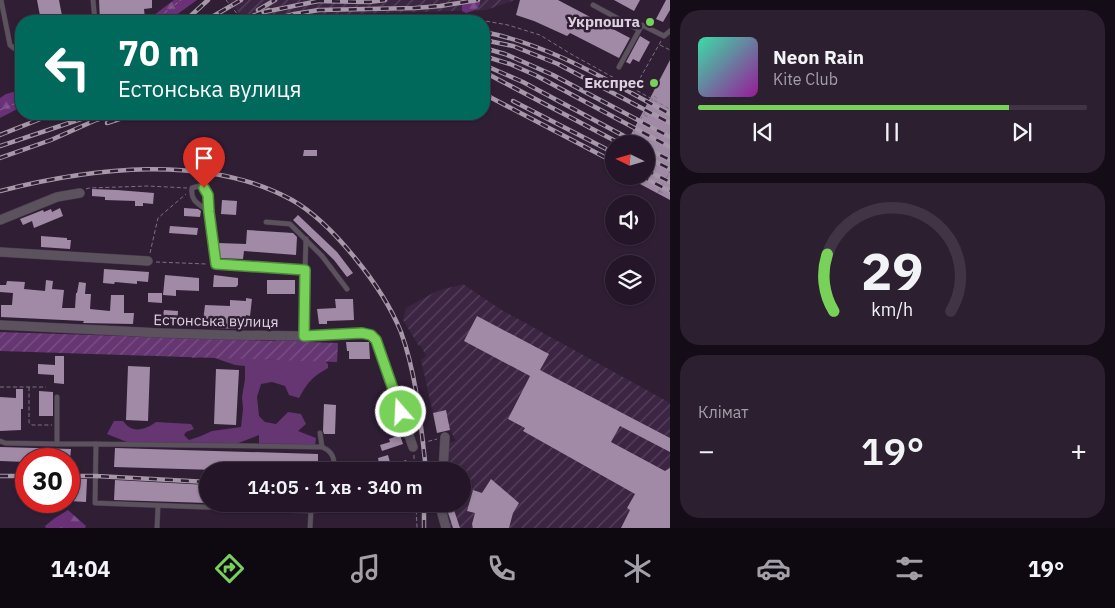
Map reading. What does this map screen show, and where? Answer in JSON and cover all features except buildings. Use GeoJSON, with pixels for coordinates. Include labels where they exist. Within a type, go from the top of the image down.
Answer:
{"type":"FeatureCollection","features":[{"type":"Feature","properties":{"kind":"street"},"geometry":{"type":"LineString","coordinates":[[0,220],[57,197],[80,193]]}},
{"type":"Feature","properties":{"kind":"street"},"geometry":{"type":"LineString","coordinates":[[0,252],[148,262]]}},
{"type":"Feature","properties":{"kind":"street"},"geometry":{"type":"LineString","coordinates":[[216,264],[305,270],[304,336]]}},
{"type":"Feature","properties":{"kind":"street","name":"Естонська вулиця"},"geometry":{"type":"LineString","coordinates":[[0,324],[161,334],[304,336],[362,333],[371,335],[376,340],[414,447]]}},
{"type":"Feature","properties":{"kind":"street"},"geometry":{"type":"LineString","coordinates":[[444,462],[445,437]]}},
{"type":"Feature","properties":{"kind":"street"},"geometry":{"type":"LineString","coordinates":[[442,512],[446,528]]}},
{"type":"Feature","properties":{"kind":"lane"},"geometry":{"type":"LineString","coordinates":[[1,0],[10,45],[15,49]]}},
{"type":"Feature","properties":{"kind":"lane"},"geometry":{"type":"LineString","coordinates":[[93,0],[94,15]]}},
{"type":"Feature","properties":{"kind":"lane"},"geometry":{"type":"LineString","coordinates":[[594,5],[639,30]]}},
{"type":"Feature","properties":{"kind":"lane"},"geometry":{"type":"LineString","coordinates":[[619,67],[642,25],[664,36],[670,31]]}},
{"type":"Feature","properties":{"kind":"lane"},"geometry":{"type":"LineString","coordinates":[[209,212],[193,200],[191,195],[192,188],[199,186],[204,188],[208,195],[216,264]]}},
{"type":"Feature","properties":{"kind":"lane"},"geometry":{"type":"LineString","coordinates":[[266,222],[290,224],[322,256],[347,289]]}},
{"type":"Feature","properties":{"kind":"lane"},"geometry":{"type":"LineString","coordinates":[[305,270],[306,239]]}},
{"type":"Feature","properties":{"kind":"lane"},"geometry":{"type":"LineString","coordinates":[[57,397],[57,444]]}},
{"type":"Feature","properties":{"kind":"lane"},"geometry":{"type":"LineString","coordinates":[[320,433],[322,447]]}},
{"type":"Feature","properties":{"kind":"lane"},"geometry":{"type":"LineString","coordinates":[[0,441],[5,443],[57,444],[322,447],[329,450],[334,462]]}},
{"type":"Feature","properties":{"kind":"lane"},"geometry":{"type":"LineString","coordinates":[[96,444],[95,503],[199,507]]}},
{"type":"Feature","properties":{"kind":"lane"},"geometry":{"type":"LineString","coordinates":[[157,528],[158,506]]}},
{"type":"Feature","properties":{"kind":"lane"},"geometry":{"type":"LineString","coordinates":[[310,528],[311,512]]}},
{"type":"Feature","properties":{"kind":"path"},"geometry":{"type":"LineString","coordinates":[[162,15],[182,0]]}},
{"type":"Feature","properties":{"kind":"path"},"geometry":{"type":"LineString","coordinates":[[226,0],[238,15]]}},
{"type":"Feature","properties":{"kind":"path"},"geometry":{"type":"LineString","coordinates":[[490,22],[540,35],[670,109]]}},
{"type":"Feature","properties":{"kind":"path"},"geometry":{"type":"LineString","coordinates":[[634,89],[660,45],[670,50]]}},
{"type":"Feature","properties":{"kind":"path"},"geometry":{"type":"LineString","coordinates":[[651,102],[654,96],[658,99]]}},
{"type":"Feature","properties":{"kind":"path"},"geometry":{"type":"LineString","coordinates":[[0,110],[15,104]]}},
{"type":"Feature","properties":{"kind":"path"},"geometry":{"type":"LineString","coordinates":[[640,120],[645,112]]}},
{"type":"Feature","properties":{"kind":"path"},"geometry":{"type":"LineString","coordinates":[[643,115],[650,118]]}},
{"type":"Feature","properties":{"kind":"path"},"geometry":{"type":"LineString","coordinates":[[633,134],[635,130]]}},
{"type":"Feature","properties":{"kind":"path"},"geometry":{"type":"LineString","coordinates":[[665,194],[658,192],[665,179],[669,176],[670,171]]}},
{"type":"Feature","properties":{"kind":"path"},"geometry":{"type":"LineString","coordinates":[[80,193],[89,188],[148,186],[192,188]]}},
{"type":"Feature","properties":{"kind":"path"},"geometry":{"type":"LineString","coordinates":[[192,188],[158,218],[148,262],[216,264]]}},
{"type":"Feature","properties":{"kind":"path"},"geometry":{"type":"LineString","coordinates":[[0,387],[46,387]]}},
{"type":"Feature","properties":{"kind":"path"},"geometry":{"type":"LineString","coordinates":[[29,387],[29,423],[32,425],[57,425]]}},
{"type":"Feature","properties":{"kind":"path"},"geometry":{"type":"LineString","coordinates":[[414,462],[414,447],[423,442],[445,437]]}},
{"type":"Feature","properties":{"kind":"path"},"geometry":{"type":"LineString","coordinates":[[416,512],[417,528]]}},
{"type":"Feature","properties":{"kind":"shaded area"},"geometry":{"type":"Polygon","coordinates":[[[228,0],[515,0],[486,10],[332,15],[240,15],[228,0]]]}},
{"type":"Feature","properties":{"kind":"shaded area"},"geometry":{"type":"Polygon","coordinates":[[[463,284],[500,309],[670,403],[670,528],[449,528],[444,512],[471,512],[471,462],[447,462],[448,443],[456,441],[450,430],[446,410],[433,413],[421,360],[426,356],[403,320],[406,308],[437,291],[463,284]]]}},
{"type":"Feature","properties":{"kind":"shaded area"},"geometry":{"type":"Polygon","coordinates":[[[0,332],[338,343],[337,362],[0,351],[0,332]]]}},
{"type":"Feature","properties":{"kind":"shaded area"},"geometry":{"type":"Polygon","coordinates":[[[283,339],[316,343],[320,357],[328,364],[328,368],[311,380],[299,398],[289,395],[285,386],[272,382],[261,384],[257,397],[259,416],[265,422],[276,424],[288,412],[301,414],[306,424],[298,431],[316,438],[315,446],[259,444],[259,435],[236,444],[205,447],[127,442],[107,434],[114,421],[123,421],[130,428],[134,429],[143,429],[156,422],[191,424],[194,429],[186,432],[184,435],[189,440],[212,431],[241,427],[245,366],[235,365],[209,356],[192,358],[189,352],[274,360],[276,340],[283,339]]]}},
{"type":"Feature","properties":{"kind":"green space"},"geometry":{"type":"Polygon","coordinates":[[[174,0],[197,0],[176,15],[154,15],[174,0]]]}},
{"type":"Feature","properties":{"kind":"green space"},"geometry":{"type":"Polygon","coordinates":[[[480,1],[478,8],[466,13],[462,11],[464,2],[480,1]]]}},
{"type":"Feature","properties":{"kind":"green space"},"geometry":{"type":"Polygon","coordinates":[[[15,92],[15,110],[0,118],[0,98],[15,92]]]}},
{"type":"Feature","properties":{"kind":"green space"},"geometry":{"type":"Polygon","coordinates":[[[63,513],[71,513],[86,526],[85,528],[46,528],[45,526],[63,513]]]}},
{"type":"Feature","properties":{"kind":"railway"},"geometry":{"type":"LineString","coordinates":[[192,15],[208,0]]}},
{"type":"Feature","properties":{"kind":"railway"},"geometry":{"type":"LineString","coordinates":[[215,15],[241,0]]}},
{"type":"Feature","properties":{"kind":"railway"},"geometry":{"type":"LineString","coordinates":[[258,10],[275,0]]}},
{"type":"Feature","properties":{"kind":"railway"},"geometry":{"type":"LineString","coordinates":[[264,12],[323,0]]}},
{"type":"Feature","properties":{"kind":"railway"},"geometry":{"type":"LineString","coordinates":[[316,1],[369,2],[385,0]]}},
{"type":"Feature","properties":{"kind":"railway"},"geometry":{"type":"LineString","coordinates":[[291,15],[319,10],[440,6],[478,0]]}},
{"type":"Feature","properties":{"kind":"railway"},"geometry":{"type":"LineString","coordinates":[[255,15],[269,10]]}},
{"type":"Feature","properties":{"kind":"railway"},"geometry":{"type":"LineString","coordinates":[[490,33],[509,38],[556,55],[602,77],[670,114]]}},
{"type":"Feature","properties":{"kind":"railway"},"geometry":{"type":"LineString","coordinates":[[490,41],[513,46],[558,64],[670,123]]}},
{"type":"Feature","properties":{"kind":"railway"},"geometry":{"type":"LineString","coordinates":[[490,50],[505,54],[553,75],[670,137]]}},
{"type":"Feature","properties":{"kind":"railway"},"geometry":{"type":"LineString","coordinates":[[490,58],[535,75],[670,147]]}},
{"type":"Feature","properties":{"kind":"railway"},"geometry":{"type":"LineString","coordinates":[[490,68],[523,82],[622,135]]}},
{"type":"Feature","properties":{"kind":"railway"},"geometry":{"type":"LineString","coordinates":[[490,75],[605,136]]}},
{"type":"Feature","properties":{"kind":"railway"},"geometry":{"type":"LineString","coordinates":[[490,97],[605,157]]}},
{"type":"Feature","properties":{"kind":"railway"},"geometry":{"type":"LineString","coordinates":[[513,101],[605,148]]}},
{"type":"Feature","properties":{"kind":"railway"},"geometry":{"type":"LineString","coordinates":[[0,135],[38,120]]}},
{"type":"Feature","properties":{"kind":"railway"},"geometry":{"type":"LineString","coordinates":[[0,146],[78,120]]}},
{"type":"Feature","properties":{"kind":"railway"},"geometry":{"type":"LineString","coordinates":[[0,158],[51,140],[96,120]]}},
{"type":"Feature","properties":{"kind":"railway"},"geometry":{"type":"LineString","coordinates":[[107,123],[116,120]]}},
{"type":"Feature","properties":{"kind":"railway"},"geometry":{"type":"LineString","coordinates":[[655,152],[670,160]]}},
{"type":"Feature","properties":{"kind":"railway"},"geometry":{"type":"LineString","coordinates":[[655,162],[670,169]]}},
{"type":"Feature","properties":{"kind":"railway"},"geometry":{"type":"LineString","coordinates":[[0,191],[72,176],[110,171],[186,170],[223,176],[259,185],[301,205],[326,226],[355,258],[381,293],[397,322],[414,380],[425,462]]}},
{"type":"Feature","properties":{"kind":"railway"},"geometry":{"type":"LineString","coordinates":[[655,174],[670,182]]}},
{"type":"Feature","properties":{"kind":"railway"},"geometry":{"type":"LineString","coordinates":[[655,183],[670,191]]}},
{"type":"Feature","properties":{"kind":"railway"},"geometry":{"type":"LineString","coordinates":[[0,476],[15,476]]}},
{"type":"Feature","properties":{"kind":"railway"},"geometry":{"type":"LineString","coordinates":[[80,476],[199,482]]}},
{"type":"Feature","properties":{"kind":"railway"},"geometry":{"type":"LineString","coordinates":[[424,512],[424,528]]}},
{"type":"Feature","properties":{"kind":"place","name":"Укрпошта"},"geometry":{"type":"Point","coordinates":[650,22]}},
{"type":"Feature","properties":{"kind":"place","name":"Експрес"},"geometry":{"type":"Point","coordinates":[654,83]}},
{"type":"Feature","properties":{"kind":"route"},"geometry":{"type":"LineString","coordinates":[[204,188],[208,195],[216,264],[305,270],[304,336],[362,333],[371,335],[376,340],[401,412]]}}]}
